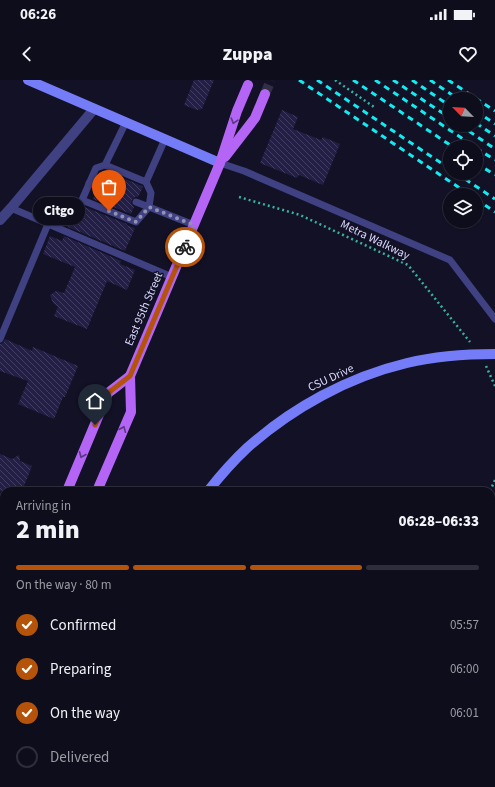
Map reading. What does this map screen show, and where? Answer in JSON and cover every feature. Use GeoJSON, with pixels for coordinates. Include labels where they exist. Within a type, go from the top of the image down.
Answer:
{"type":"FeatureCollection","features":[{"type":"Feature","properties":{"kind":"main road","name":"East 95th Street"},"geometry":{"type":"LineString","coordinates":[[99,487],[131,412],[130,376],[220,163],[236,111],[248,85]]}},
{"type":"Feature","properties":{"kind":"main road","name":"East 95th Street"},"geometry":{"type":"LineString","coordinates":[[220,163],[255,118],[265,94]]}},
{"type":"Feature","properties":{"kind":"main road","name":"East 95th Street"},"geometry":{"type":"LineString","coordinates":[[69,487],[108,393],[130,376]]}},
{"type":"Feature","properties":{"kind":"street"},"geometry":{"type":"LineString","coordinates":[[28,80],[220,163]]}},
{"type":"Feature","properties":{"kind":"street"},"geometry":{"type":"LineString","coordinates":[[0,220],[94,109]]}},
{"type":"Feature","properties":{"kind":"street","name":"CSU Drive"},"geometry":{"type":"LineString","coordinates":[[211,487],[223,472],[247,448],[274,426],[305,405],[332,390],[370,374],[407,363],[440,357],[495,354]]}},
{"type":"Feature","properties":{"kind":"lane"},"geometry":{"type":"LineString","coordinates":[[105,165],[126,122]]}},
{"type":"Feature","properties":{"kind":"lane"},"geometry":{"type":"LineString","coordinates":[[146,182],[165,139]]}},
{"type":"Feature","properties":{"kind":"lane"},"geometry":{"type":"LineString","coordinates":[[220,163],[244,171],[450,260],[495,319]]}},
{"type":"Feature","properties":{"kind":"lane"},"geometry":{"type":"LineString","coordinates":[[105,165],[146,182],[151,193],[149,207],[136,222],[82,200],[96,168],[105,165]]}},
{"type":"Feature","properties":{"kind":"lane"},"geometry":{"type":"LineString","coordinates":[[89,183],[99,187]]}},
{"type":"Feature","properties":{"kind":"lane"},"geometry":{"type":"LineString","coordinates":[[136,202],[194,225]]}},
{"type":"Feature","properties":{"kind":"lane"},"geometry":{"type":"LineString","coordinates":[[11,208],[172,278]]}},
{"type":"Feature","properties":{"kind":"lane"},"geometry":{"type":"LineString","coordinates":[[0,339],[48,224]]}},
{"type":"Feature","properties":{"kind":"path"},"geometry":{"type":"LineString","coordinates":[[335,80],[374,107]]}},
{"type":"Feature","properties":{"kind":"path","name":"Metra Walkway"},"geometry":{"type":"LineString","coordinates":[[239,196],[300,215],[408,265],[480,354],[495,386]]}},
{"type":"Feature","properties":{"kind":"building"},"geometry":{"type":"Polygon","coordinates":[[[194,80],[214,80],[202,109],[197,110],[184,105],[194,80]]]}},
{"type":"Feature","properties":{"kind":"building"},"geometry":{"type":"Polygon","coordinates":[[[282,110],[298,117],[293,129],[321,140],[323,137],[340,144],[323,185],[299,175],[297,178],[260,163],[282,110]]]}},
{"type":"Feature","properties":{"kind":"building"},"geometry":{"type":"Polygon","coordinates":[[[106,171],[143,187],[138,197],[135,197],[132,200],[131,203],[134,207],[131,214],[93,199],[97,191],[100,192],[103,189],[104,186],[101,182],[106,171]]]}},
{"type":"Feature","properties":{"kind":"building"},"geometry":{"type":"Polygon","coordinates":[[[77,204],[135,228],[125,251],[68,227],[77,204]]]}},
{"type":"Feature","properties":{"kind":"building"},"geometry":{"type":"Polygon","coordinates":[[[50,236],[62,241],[64,236],[121,261],[120,264],[135,270],[127,290],[107,281],[87,329],[54,316],[58,307],[53,303],[50,295],[56,291],[64,293],[75,267],[43,254],[50,236]]]}},
{"type":"Feature","properties":{"kind":"building"},"geometry":{"type":"Polygon","coordinates":[[[5,339],[32,351],[33,347],[78,366],[54,419],[18,404],[28,381],[0,371],[0,344],[3,343],[5,339]]]}},
{"type":"Feature","properties":{"kind":"building"},"geometry":{"type":"Polygon","coordinates":[[[0,454],[12,459],[19,455],[20,461],[32,466],[24,487],[0,487],[0,454]]]}},
{"type":"Feature","properties":{"kind":"tunnel"},"geometry":{"type":"LineString","coordinates":[[265,94],[271,80]]}},
{"type":"Feature","properties":{"kind":"railway"},"geometry":{"type":"LineString","coordinates":[[299,80],[460,188]]}},
{"type":"Feature","properties":{"kind":"railway"},"geometry":{"type":"LineString","coordinates":[[317,80],[443,164]]}},
{"type":"Feature","properties":{"kind":"railway"},"geometry":{"type":"LineString","coordinates":[[353,80],[443,140]]}},
{"type":"Feature","properties":{"kind":"railway"},"geometry":{"type":"LineString","coordinates":[[375,80],[465,140]]}},
{"type":"Feature","properties":{"kind":"railway"},"geometry":{"type":"LineString","coordinates":[[393,80],[443,113]]}},
{"type":"Feature","properties":{"kind":"railway"},"geometry":{"type":"LineString","coordinates":[[412,80],[443,101]]}},
{"type":"Feature","properties":{"kind":"railway"},"geometry":{"type":"LineString","coordinates":[[430,80],[448,92]]}},
{"type":"Feature","properties":{"kind":"railway"},"geometry":{"type":"LineString","coordinates":[[448,80],[495,111]]}},
{"type":"Feature","properties":{"kind":"railway"},"geometry":{"type":"LineString","coordinates":[[483,116],[495,124]]}},
{"type":"Feature","properties":{"kind":"railway"},"geometry":{"type":"LineString","coordinates":[[483,128],[495,136]]}},
{"type":"Feature","properties":{"kind":"railway"},"geometry":{"type":"LineString","coordinates":[[470,132],[495,149]]}},
{"type":"Feature","properties":{"kind":"railway"},"geometry":{"type":"LineString","coordinates":[[483,152],[495,160]]}},
{"type":"Feature","properties":{"kind":"railway"},"geometry":{"type":"LineString","coordinates":[[483,167],[495,175]]}},
{"type":"Feature","properties":{"kind":"railway"},"geometry":{"type":"LineString","coordinates":[[466,180],[495,199]]}},
{"type":"Feature","properties":{"kind":"railway"},"geometry":{"type":"LineString","coordinates":[[483,204],[495,212]]}},
{"type":"Feature","properties":{"kind":"way so far"},"geometry":{"type":"LineString","coordinates":[[109,211],[136,222],[149,207],[194,225],[185,247]]}},
{"type":"Feature","properties":{"kind":"place","name":"Citgo"},"geometry":{"type":"Point","coordinates":[109,211]}},
{"type":"Feature","properties":{"kind":"route"},"geometry":{"type":"LineString","coordinates":[[95,425],[108,393],[130,376],[185,247]]}}]}
